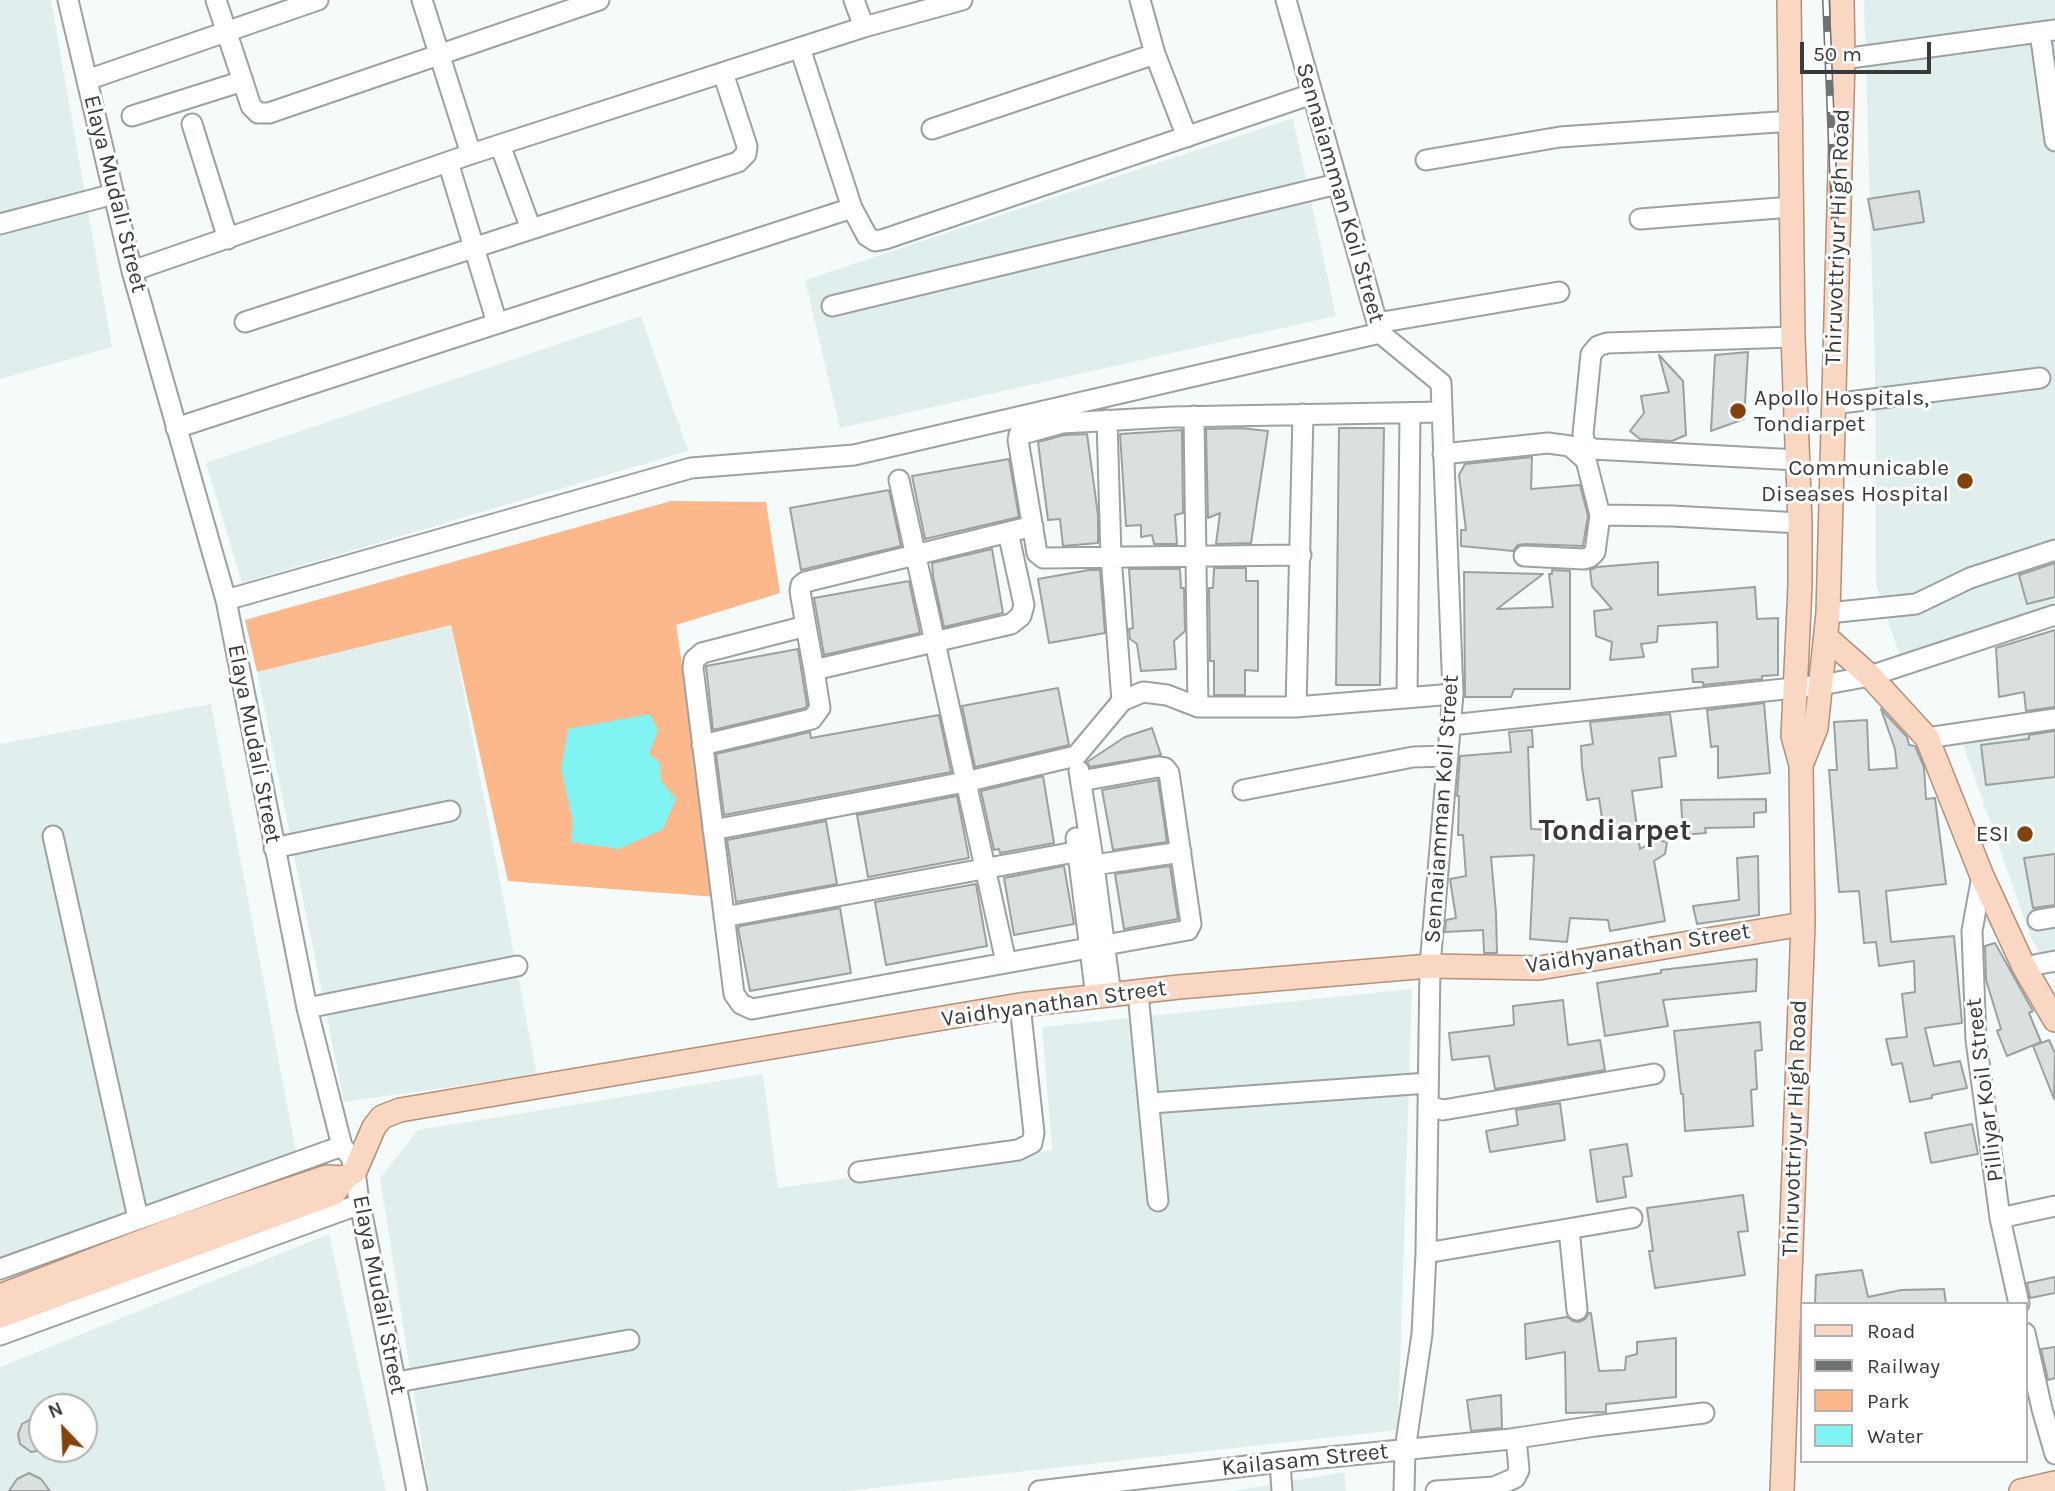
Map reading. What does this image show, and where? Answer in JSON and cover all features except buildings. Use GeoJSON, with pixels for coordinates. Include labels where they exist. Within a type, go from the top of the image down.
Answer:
{"type":"FeatureCollection","features":[{"type":"Feature","properties":{"kind":"main road","name":"Thiruvottriyur High Road"},"geometry":{"type":"LineString","coordinates":[[1782,1491],[1802,924],[1801,765],[1793,736],[1800,523],[1793,337],[1789,0]]}},
{"type":"Feature","properties":{"kind":"main road","name":"Thiruvottriyur High Road"},"geometry":{"type":"LineString","coordinates":[[1801,765],[1816,728],[1829,613],[1843,59],[1842,0]]}},
{"type":"Feature","properties":{"kind":"main road"},"geometry":{"type":"LineString","coordinates":[[1826,637],[1870,676],[1927,738],[1982,876],[2024,967],[2055,1020]]}},
{"type":"Feature","properties":{"kind":"main road","name":"Vaidhyanathan Street"},"geometry":{"type":"LineString","coordinates":[[182,1237],[334,1193],[350,1175],[374,1127],[382,1117],[400,1110],[1020,1005],[1192,986],[1430,966],[1539,968],[1802,924]]}},
{"type":"Feature","properties":{"kind":"main road"},"geometry":{"type":"LineString","coordinates":[[0,1296],[182,1237]]}},
{"type":"Feature","properties":{"kind":"main road"},"geometry":{"type":"LineString","coordinates":[[0,1316],[182,1237]]}},
{"type":"Feature","properties":{"kind":"main road"},"geometry":{"type":"LineString","coordinates":[[2021,1491],[2055,1483]]}},
{"type":"Feature","properties":{"kind":"street","name":"Elaya Mudali Street"},"geometry":{"type":"LineString","coordinates":[[68,0],[132,271],[226,600],[307,1008],[342,1146],[351,1157],[350,1175],[360,1204],[417,1491]]}},
{"type":"Feature","properties":{"kind":"street"},"geometry":{"type":"LineString","coordinates":[[216,0],[251,106],[258,113],[269,113],[599,0]]}},
{"type":"Feature","properties":{"kind":"street"},"geometry":{"type":"LineString","coordinates":[[87,80],[318,0]]}},
{"type":"Feature","properties":{"kind":"street"},"geometry":{"type":"LineString","coordinates":[[422,0],[471,154]]}},
{"type":"Feature","properties":{"kind":"street"},"geometry":{"type":"LineString","coordinates":[[854,0],[864,27]]}},
{"type":"Feature","properties":{"kind":"street"},"geometry":{"type":"LineString","coordinates":[[132,271],[471,154],[864,27],[962,0]]}},
{"type":"Feature","properties":{"kind":"street"},"geometry":{"type":"LineString","coordinates":[[1140,0],[1155,54],[1188,137]]}},
{"type":"Feature","properties":{"kind":"street","name":"Sennaiamman Koil Street"},"geometry":{"type":"LineString","coordinates":[[1286,0],[1378,328],[1441,383],[1453,694],[1430,966],[1426,1253],[1422,1334],[1405,1450],[1404,1491]]}},
{"type":"Feature","properties":{"kind":"street"},"geometry":{"type":"LineString","coordinates":[[1843,59],[2048,31],[2055,141]]}},
{"type":"Feature","properties":{"kind":"street"},"geometry":{"type":"LineString","coordinates":[[800,48],[852,208],[867,236],[875,240],[885,239],[1312,94]]}},
{"type":"Feature","properties":{"kind":"street"},"geometry":{"type":"LineString","coordinates":[[932,129],[1155,54]]}},
{"type":"Feature","properties":{"kind":"street"},"geometry":{"type":"LineString","coordinates":[[245,322],[738,162],[746,154],[747,146],[723,73]]}},
{"type":"Feature","properties":{"kind":"street"},"geometry":{"type":"LineString","coordinates":[[132,116],[243,81]]}},
{"type":"Feature","properties":{"kind":"street"},"geometry":{"type":"LineString","coordinates":[[1426,160],[1560,137],[1791,121]]}},
{"type":"Feature","properties":{"kind":"street"},"geometry":{"type":"LineString","coordinates":[[192,124],[228,239]]}},
{"type":"Feature","properties":{"kind":"street"},"geometry":{"type":"LineString","coordinates":[[500,145],[531,229]]}},
{"type":"Feature","properties":{"kind":"street"},"geometry":{"type":"LineString","coordinates":[[448,162],[497,323]]}},
{"type":"Feature","properties":{"kind":"street"},"geometry":{"type":"LineString","coordinates":[[832,306],[1337,184]]}},
{"type":"Feature","properties":{"kind":"street"},"geometry":{"type":"LineString","coordinates":[[0,224],[114,194]]}},
{"type":"Feature","properties":{"kind":"street"},"geometry":{"type":"LineString","coordinates":[[1640,219],[1791,206]]}},
{"type":"Feature","properties":{"kind":"street"},"geometry":{"type":"LineString","coordinates":[[176,428],[852,208]]}},
{"type":"Feature","properties":{"kind":"street"},"geometry":{"type":"LineString","coordinates":[[226,600],[691,468],[854,455],[1378,328],[1559,292]]}},
{"type":"Feature","properties":{"kind":"street"},"geometry":{"type":"LineString","coordinates":[[1793,337],[1607,343],[1598,346],[1591,354],[1583,434],[1585,444],[1593,449],[1797,460]]}},
{"type":"Feature","properties":{"kind":"street"},"geometry":{"type":"LineString","coordinates":[[1833,404],[2040,378]]}},
{"type":"Feature","properties":{"kind":"street"},"geometry":{"type":"LineString","coordinates":[[1301,555],[1043,558],[1037,553],[1019,435],[1062,423],[1107,420],[1442,412]]}},
{"type":"Feature","properties":{"kind":"street"},"geometry":{"type":"LineString","coordinates":[[1296,707],[1303,414]]}},
{"type":"Feature","properties":{"kind":"street"},"geometry":{"type":"LineString","coordinates":[[1406,698],[1410,414]]}},
{"type":"Feature","properties":{"kind":"street"},"geometry":{"type":"LineString","coordinates":[[1194,416],[1198,707]]}},
{"type":"Feature","properties":{"kind":"street"},"geometry":{"type":"LineString","coordinates":[[1107,420],[1111,556],[1122,701]]}},
{"type":"Feature","properties":{"kind":"street"},"geometry":{"type":"LineString","coordinates":[[1444,454],[1548,443],[1570,446],[1586,460],[1600,515],[1595,552],[1591,557],[1524,556]]}},
{"type":"Feature","properties":{"kind":"street"},"geometry":{"type":"LineString","coordinates":[[899,480],[1006,962]]}},
{"type":"Feature","properties":{"kind":"street"},"geometry":{"type":"LineString","coordinates":[[1600,515],[1800,523]]}},
{"type":"Feature","properties":{"kind":"street"},"geometry":{"type":"LineString","coordinates":[[702,745],[812,719],[820,708],[801,584],[1033,526]]}},
{"type":"Feature","properties":{"kind":"street"},"geometry":{"type":"LineString","coordinates":[[814,670],[1012,624],[1021,616],[1024,605],[1008,532]]}},
{"type":"Feature","properties":{"kind":"street"},"geometry":{"type":"LineString","coordinates":[[1829,613],[1916,604],[1970,578],[2055,550]]}},
{"type":"Feature","properties":{"kind":"street"},"geometry":{"type":"LineString","coordinates":[[1451,725],[1821,685],[1870,676],[2055,615]]}},
{"type":"Feature","properties":{"kind":"street"},"geometry":{"type":"LineString","coordinates":[[806,626],[702,653],[694,660],[702,745],[734,994],[741,1004],[751,1009],[1188,930],[1191,924],[1169,773],[1165,768],[1158,767],[1081,781]]}},
{"type":"Feature","properties":{"kind":"street"},"geometry":{"type":"LineString","coordinates":[[713,830],[965,782],[1070,758],[1122,701],[1131,696],[1153,692],[1198,707],[1296,707],[1453,694]]}},
{"type":"Feature","properties":{"kind":"street"},"geometry":{"type":"LineString","coordinates":[[1927,738],[2055,719]]}},
{"type":"Feature","properties":{"kind":"street"},"geometry":{"type":"LineString","coordinates":[[1242,790],[1413,757],[1448,756]]}},
{"type":"Feature","properties":{"kind":"street"},"geometry":{"type":"LineString","coordinates":[[1070,758],[1081,781],[1103,996]]}},
{"type":"Feature","properties":{"kind":"street"},"geometry":{"type":"LineString","coordinates":[[1070,758],[1088,855]]}},
{"type":"Feature","properties":{"kind":"street"},"geometry":{"type":"LineString","coordinates":[[274,848],[450,811]]}},
{"type":"Feature","properties":{"kind":"street"},"geometry":{"type":"LineString","coordinates":[[53,835],[138,1218]]}},
{"type":"Feature","properties":{"kind":"street"},"geometry":{"type":"LineString","coordinates":[[724,917],[985,869],[1088,855],[1181,852]]}},
{"type":"Feature","properties":{"kind":"street","name":"Pilliyar Koil Street"},"geometry":{"type":"LineString","coordinates":[[1982,876],[1971,950],[1976,1040],[2000,1218],[2019,1302]]}},
{"type":"Feature","properties":{"kind":"street"},"geometry":{"type":"LineString","coordinates":[[2024,967],[2055,961]]}},
{"type":"Feature","properties":{"kind":"street"},"geometry":{"type":"LineString","coordinates":[[307,1008],[517,966]]}},
{"type":"Feature","properties":{"kind":"street"},"geometry":{"type":"LineString","coordinates":[[1138,993],[1158,1201]]}},
{"type":"Feature","properties":{"kind":"street"},"geometry":{"type":"LineString","coordinates":[[859,1172],[1018,1150],[1032,1143],[1034,1133],[1020,1005]]}},
{"type":"Feature","properties":{"kind":"street"},"geometry":{"type":"LineString","coordinates":[[1428,1106],[1443,1110],[1654,1074]]}},
{"type":"Feature","properties":{"kind":"street"},"geometry":{"type":"LineString","coordinates":[[1150,1103],[1428,1083]]}},
{"type":"Feature","properties":{"kind":"street"},"geometry":{"type":"LineString","coordinates":[[0,1269],[342,1146]]}},
{"type":"Feature","properties":{"kind":"street"},"geometry":{"type":"LineString","coordinates":[[0,1335],[360,1204]]}},
{"type":"Feature","properties":{"kind":"street"},"geometry":{"type":"LineString","coordinates":[[2000,1218],[2055,1206]]}},
{"type":"Feature","properties":{"kind":"street"},"geometry":{"type":"LineString","coordinates":[[1426,1253],[1632,1218]]}},
{"type":"Feature","properties":{"kind":"street"},"geometry":{"type":"LineString","coordinates":[[1569,1229],[1577,1310]]}},
{"type":"Feature","properties":{"kind":"street"},"geometry":{"type":"LineString","coordinates":[[397,1382],[629,1340]]}},
{"type":"Feature","properties":{"kind":"street"},"geometry":{"type":"LineString","coordinates":[[2027,1342],[2055,1454]]}},
{"type":"Feature","properties":{"kind":"street","name":"Kailasam Street"},"geometry":{"type":"LineString","coordinates":[[1039,1491],[1280,1462],[1516,1438],[1704,1413]]}},
{"type":"Feature","properties":{"kind":"street"},"geometry":{"type":"LineString","coordinates":[[1436,1491],[1494,1487],[1515,1478],[1519,1470],[1516,1438]]}},
{"type":"Feature","properties":{"kind":"street"},"geometry":{"type":"LineString","coordinates":[[1280,1462],[1282,1491]]}},
{"type":"Feature","properties":{"kind":"shaded area"},"geometry":{"type":"Polygon","coordinates":[[[0,0],[51,0],[112,347],[0,379],[0,0]]]}},
{"type":"Feature","properties":{"kind":"shaded area"},"geometry":{"type":"Polygon","coordinates":[[[1864,0],[2055,0],[2055,611],[1899,654],[1876,585],[1875,376],[1864,0]]]}},
{"type":"Feature","properties":{"kind":"shaded area"},"geometry":{"type":"Polygon","coordinates":[[[1293,118],[1336,316],[840,428],[805,280],[1293,118]]]}},
{"type":"Feature","properties":{"kind":"shaded area"},"geometry":{"type":"Polygon","coordinates":[[[641,316],[688,451],[242,583],[206,463],[641,316]]]}},
{"type":"Feature","properties":{"kind":"shaded area"},"geometry":{"type":"Polygon","coordinates":[[[451,625],[537,1075],[344,1102],[257,672],[451,625]]]}},
{"type":"Feature","properties":{"kind":"shaded area"},"geometry":{"type":"Polygon","coordinates":[[[211,704],[296,1152],[0,1287],[0,744],[211,704]]]}},
{"type":"Feature","properties":{"kind":"shaded area","name":"ESI"},"geometry":{"type":"Polygon","coordinates":[[[2055,718],[2055,978],[2031,938],[1958,730],[2055,718]]]}},
{"type":"Feature","properties":{"kind":"shaded area"},"geometry":{"type":"Polygon","coordinates":[[[1412,989],[1398,1430],[846,1491],[429,1491],[380,1178],[418,1130],[763,1074],[778,1188],[1052,1150],[1042,1027],[1412,989]]]}},
{"type":"Feature","properties":{"kind":"shaded area"},"geometry":{"type":"Polygon","coordinates":[[[329,1234],[386,1491],[0,1491],[0,1367],[329,1234]]]}},
{"type":"Feature","properties":{"kind":"shaded area"},"geometry":{"type":"Polygon","coordinates":[[[1344,1472],[1346,1491],[1233,1491],[1344,1472]]]}},
{"type":"Feature","properties":{"kind":"green space"},"geometry":{"type":"Polygon","coordinates":[[[671,501],[766,502],[780,593],[676,625],[717,897],[508,881],[451,625],[257,672],[245,620],[671,501]]]}},
{"type":"Feature","properties":{"kind":"water"},"geometry":{"type":"Polygon","coordinates":[[[650,714],[658,731],[649,754],[660,763],[661,781],[676,799],[663,829],[619,849],[571,842],[573,822],[561,769],[568,729],[650,714]]]}},
{"type":"Feature","properties":{"kind":"railway"},"geometry":{"type":"LineString","coordinates":[[1826,0],[1839,320]]}},
{"type":"Feature","properties":{"kind":"place","name":"Apollo Hospitals, Tondiarpet"},"geometry":{"type":"Point","coordinates":[1738,411]}},
{"type":"Feature","properties":{"kind":"place","name":"Communicable Diseases Hospital"},"geometry":{"type":"Point","coordinates":[1965,481]}},
{"type":"Feature","properties":{"kind":"place","name":"ESI"},"geometry":{"type":"Point","coordinates":[2025,834]}},
{"type":"Feature","properties":{"kind":"district","name":"Tondiarpet"},"geometry":{"type":"Point","coordinates":[1615,831]}}]}
